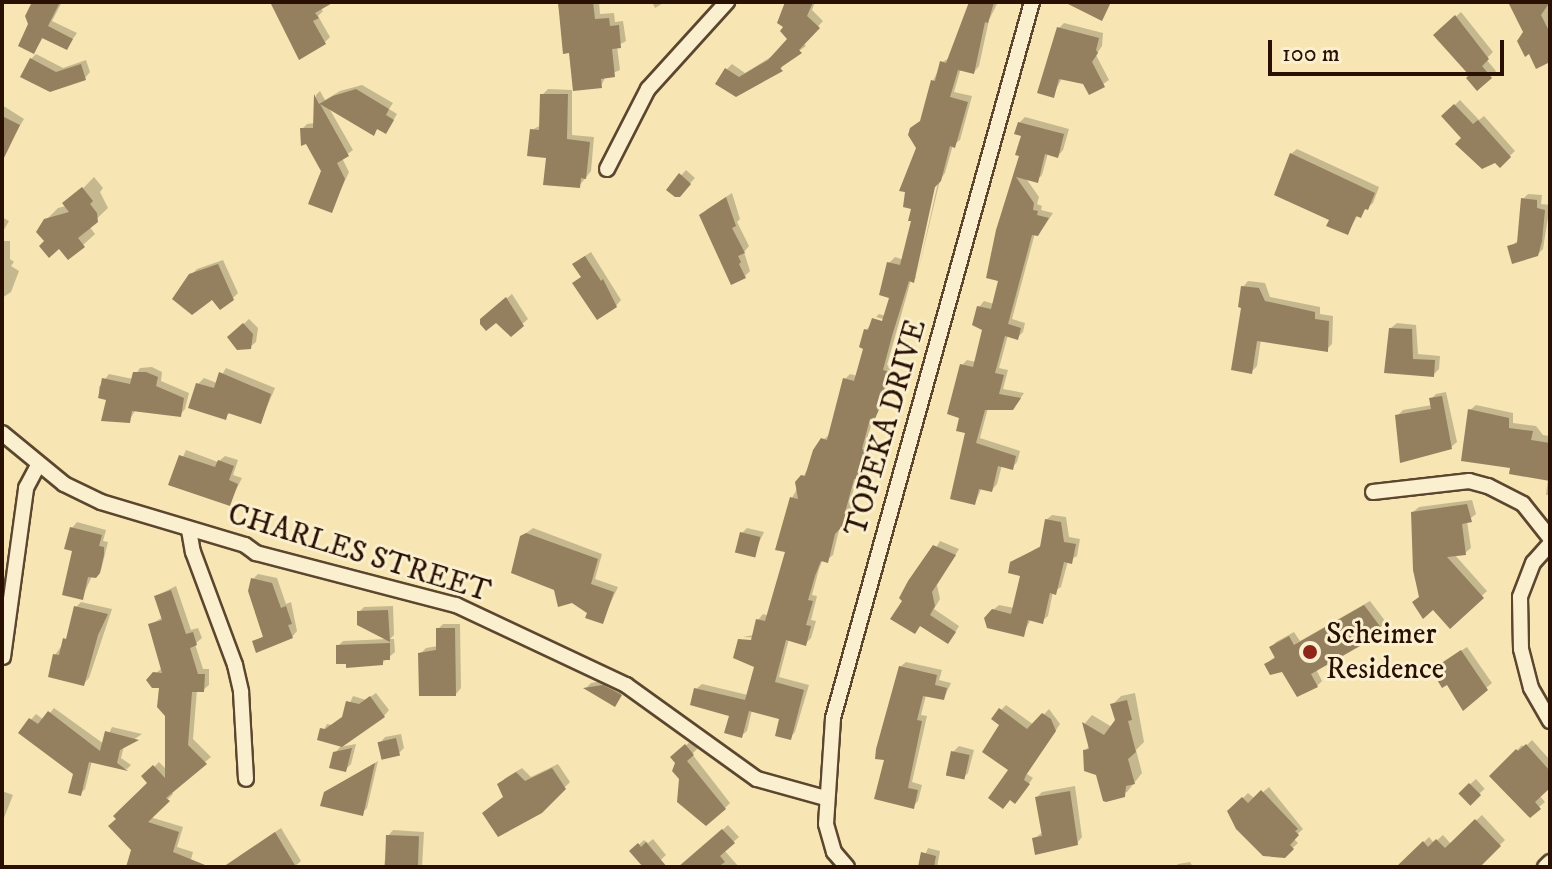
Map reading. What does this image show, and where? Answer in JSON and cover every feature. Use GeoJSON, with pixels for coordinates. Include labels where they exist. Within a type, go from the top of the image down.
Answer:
{"type":"FeatureCollection","features":[{"type":"Feature","properties":{"kind":"street"},"geometry":{"type":"LineString","coordinates":[[607,169],[648,89],[727,2]]}},
{"type":"Feature","properties":{"kind":"street","name":"TOPEKA DRIVE"},"geometry":{"type":"LineString","coordinates":[[847,867],[834,852],[826,824],[825,798],[833,718],[1032,2]]}},
{"type":"Feature","properties":{"kind":"street","name":"CHARLES STREET"},"geometry":{"type":"LineString","coordinates":[[2,433],[64,484],[101,502],[245,545],[256,553],[456,605],[626,685],[757,779],[825,798]]}},
{"type":"Feature","properties":{"kind":"street"},"geometry":{"type":"LineString","coordinates":[[3,657],[26,488],[38,465]]}},
{"type":"Feature","properties":{"kind":"street"},"geometry":{"type":"LineString","coordinates":[[1373,492],[1469,481],[1496,489],[1523,504],[1550,538]]}},
{"type":"Feature","properties":{"kind":"street"},"geometry":{"type":"LineString","coordinates":[[189,530],[193,552],[235,665],[241,692],[246,779]]}},
{"type":"Feature","properties":{"kind":"street"},"geometry":{"type":"LineString","coordinates":[[1550,544],[1533,563],[1520,597],[1521,649],[1531,688],[1550,721]]}},
{"type":"Feature","properties":{"kind":"street"},"geometry":{"type":"LineString","coordinates":[[1545,867],[1550,862]]}},
{"type":"Feature","properties":{"kind":"building"},"geometry":{"type":"Polygon","coordinates":[[[32,2],[60,2],[48,26],[73,39],[67,50],[42,38],[34,54],[18,46],[28,24],[25,16],[32,2]]]}},
{"type":"Feature","properties":{"kind":"building"},"geometry":{"type":"Polygon","coordinates":[[[270,2],[334,2],[315,13],[319,18],[313,21],[326,44],[299,60],[270,2]]]}},
{"type":"Feature","properties":{"kind":"building"},"geometry":{"type":"Polygon","coordinates":[[[558,2],[593,2],[595,19],[609,18],[610,26],[619,25],[621,48],[612,49],[615,77],[601,79],[602,88],[573,91],[569,53],[563,54],[558,2]]]}},
{"type":"Feature","properties":{"kind":"building"},"geometry":{"type":"Polygon","coordinates":[[[785,2],[813,2],[807,16],[820,28],[799,50],[802,53],[780,68],[783,71],[736,97],[715,84],[725,68],[739,77],[768,60],[787,39],[780,31],[783,27],[777,23],[785,2]]]}},
{"type":"Feature","properties":{"kind":"building"},"geometry":{"type":"Polygon","coordinates":[[[969,2],[994,2],[988,23],[985,22],[974,74],[958,70],[950,97],[968,102],[955,148],[950,146],[941,181],[935,187],[914,283],[909,281],[892,336],[883,370],[890,372],[881,405],[874,421],[870,419],[862,449],[869,451],[858,480],[854,479],[846,509],[856,512],[835,534],[828,563],[821,561],[815,576],[808,600],[813,601],[806,625],[811,626],[806,646],[786,640],[775,682],[804,690],[791,740],[775,736],[779,719],[749,711],[742,738],[724,733],[729,716],[690,705],[694,688],[745,700],[754,667],[733,658],[738,639],[751,640],[756,619],[765,621],[785,552],[775,550],[790,497],[798,499],[795,482],[801,475],[805,476],[813,450],[821,438],[827,440],[843,378],[854,381],[863,349],[859,347],[864,329],[868,330],[872,318],[882,321],[889,298],[879,295],[887,262],[900,265],[911,221],[908,221],[911,209],[903,207],[905,192],[899,191],[916,148],[908,135],[910,128],[920,121],[931,80],[935,81],[940,61],[946,63],[969,2]]]}},
{"type":"Feature","properties":{"kind":"building"},"geometry":{"type":"Polygon","coordinates":[[[1064,2],[1111,2],[1102,21],[1064,2]]]}},
{"type":"Feature","properties":{"kind":"building"},"geometry":{"type":"Polygon","coordinates":[[[1508,2],[1550,2],[1541,15],[1550,33],[1550,62],[1536,69],[1529,54],[1525,57],[1517,41],[1523,32],[1508,2]]]}},
{"type":"Feature","properties":{"kind":"building"},"geometry":{"type":"Polygon","coordinates":[[[1455,15],[1489,59],[1482,66],[1492,78],[1477,91],[1466,78],[1469,75],[1433,35],[1455,15]]]}},
{"type":"Feature","properties":{"kind":"building"},"geometry":{"type":"Polygon","coordinates":[[[1057,27],[1099,38],[1098,53],[1092,62],[1105,87],[1089,95],[1083,84],[1059,79],[1054,98],[1037,93],[1057,27]]]}},
{"type":"Feature","properties":{"kind":"building"},"geometry":{"type":"Polygon","coordinates":[[[30,58],[56,72],[81,64],[86,80],[50,92],[20,77],[30,58]]]}},
{"type":"Feature","properties":{"kind":"building"},"geometry":{"type":"Polygon","coordinates":[[[356,89],[389,109],[386,115],[394,120],[386,134],[377,129],[374,136],[320,104],[349,156],[337,163],[345,179],[332,213],[308,204],[321,171],[306,144],[301,146],[300,128],[313,128],[314,94],[319,104],[356,89]]]}},
{"type":"Feature","properties":{"kind":"building"},"geometry":{"type":"Polygon","coordinates":[[[540,94],[568,94],[567,139],[590,142],[586,179],[581,178],[580,188],[543,185],[546,158],[527,156],[530,129],[539,130],[540,94]]]}},
{"type":"Feature","properties":{"kind":"building"},"geometry":{"type":"Polygon","coordinates":[[[1454,104],[1473,124],[1478,120],[1511,157],[1500,168],[1495,163],[1482,169],[1455,144],[1461,138],[1441,116],[1454,104]]]}},
{"type":"Feature","properties":{"kind":"building"},"geometry":{"type":"Polygon","coordinates":[[[2,116],[20,125],[2,162],[2,116]]]}},
{"type":"Feature","properties":{"kind":"building"},"geometry":{"type":"Polygon","coordinates":[[[1018,122],[1064,134],[1058,158],[1045,154],[1038,183],[1016,177],[1034,203],[1033,210],[1038,211],[1037,215],[1049,218],[1038,236],[1032,235],[1008,324],[1021,328],[1018,340],[1005,336],[995,373],[1004,375],[999,394],[1021,398],[1013,410],[985,410],[976,443],[1016,456],[1013,470],[998,466],[992,492],[979,489],[975,505],[950,499],[965,433],[956,431],[959,418],[947,414],[960,364],[973,367],[982,330],[972,325],[977,306],[991,309],[998,281],[986,278],[996,230],[1019,156],[1015,155],[1021,136],[1014,134],[1018,122]]]}},
{"type":"Feature","properties":{"kind":"building"},"geometry":{"type":"Polygon","coordinates":[[[1290,153],[1375,193],[1368,210],[1365,209],[1361,218],[1356,216],[1348,235],[1326,226],[1329,220],[1274,195],[1290,153]]]}},
{"type":"Feature","properties":{"kind":"building"},"geometry":{"type":"Polygon","coordinates":[[[679,173],[691,184],[680,197],[675,197],[666,190],[679,173]]]}},
{"type":"Feature","properties":{"kind":"building"},"geometry":{"type":"Polygon","coordinates":[[[82,187],[93,201],[90,204],[97,213],[98,222],[78,238],[85,247],[68,260],[59,249],[49,258],[39,246],[44,241],[36,232],[44,219],[69,212],[62,203],[82,187]]]}},
{"type":"Feature","properties":{"kind":"building"},"geometry":{"type":"Polygon","coordinates":[[[726,197],[736,226],[732,228],[745,253],[738,256],[746,278],[731,285],[699,215],[726,197]]]}},
{"type":"Feature","properties":{"kind":"building"},"geometry":{"type":"Polygon","coordinates":[[[1521,198],[1537,200],[1537,208],[1545,210],[1542,241],[1538,256],[1512,264],[1507,246],[1517,243],[1521,198]]]}},
{"type":"Feature","properties":{"kind":"building"},"geometry":{"type":"Polygon","coordinates":[[[585,256],[601,281],[603,279],[617,307],[597,320],[572,283],[581,277],[572,264],[585,256]]]}},
{"type":"Feature","properties":{"kind":"building"},"geometry":{"type":"Polygon","coordinates":[[[218,264],[234,300],[220,310],[212,300],[192,315],[172,299],[189,274],[218,264]]]}},
{"type":"Feature","properties":{"kind":"building"},"geometry":{"type":"Polygon","coordinates":[[[1241,286],[1259,288],[1265,301],[1315,312],[1315,319],[1329,321],[1328,352],[1257,341],[1252,374],[1231,370],[1241,308],[1238,307],[1241,286]]]}},
{"type":"Feature","properties":{"kind":"building"},"geometry":{"type":"Polygon","coordinates":[[[506,297],[524,326],[511,337],[496,323],[486,331],[480,324],[480,319],[506,297]]]}},
{"type":"Feature","properties":{"kind":"building"},"geometry":{"type":"Polygon","coordinates":[[[243,323],[253,334],[251,349],[237,350],[227,337],[243,323]]]}},
{"type":"Feature","properties":{"kind":"building"},"geometry":{"type":"Polygon","coordinates":[[[1389,328],[1412,329],[1413,359],[1435,360],[1434,377],[1384,373],[1389,328]]]}},
{"type":"Feature","properties":{"kind":"building"},"geometry":{"type":"Polygon","coordinates":[[[133,372],[146,372],[158,377],[156,386],[184,398],[181,417],[132,411],[130,423],[101,421],[106,400],[98,398],[102,378],[130,384],[133,372]]]}},
{"type":"Feature","properties":{"kind":"building"},"geometry":{"type":"Polygon","coordinates":[[[219,372],[271,394],[261,424],[228,413],[226,420],[188,408],[196,383],[214,388],[219,372]]]}},
{"type":"Feature","properties":{"kind":"building"},"geometry":{"type":"Polygon","coordinates":[[[1442,396],[1452,449],[1400,463],[1395,415],[1431,409],[1429,398],[1442,396]]]}},
{"type":"Feature","properties":{"kind":"building"},"geometry":{"type":"Polygon","coordinates":[[[1468,409],[1509,418],[1509,428],[1533,431],[1531,440],[1550,443],[1550,481],[1509,474],[1510,468],[1461,461],[1468,409]]]}},
{"type":"Feature","properties":{"kind":"building"},"geometry":{"type":"Polygon","coordinates":[[[179,455],[215,467],[218,460],[234,466],[229,480],[238,484],[230,506],[168,485],[179,455]]]}},
{"type":"Feature","properties":{"kind":"building"},"geometry":{"type":"Polygon","coordinates":[[[1467,504],[1472,522],[1462,524],[1466,555],[1447,557],[1484,598],[1450,629],[1433,610],[1423,619],[1412,602],[1419,597],[1413,570],[1411,512],[1467,504]]]}},
{"type":"Feature","properties":{"kind":"building"},"geometry":{"type":"Polygon","coordinates":[[[1045,519],[1061,522],[1064,542],[1076,544],[1072,564],[1064,562],[1056,595],[1050,593],[1043,624],[1028,620],[1024,637],[987,628],[984,618],[992,609],[1011,614],[1020,576],[1008,573],[1010,562],[1040,547],[1045,519]]]}},
{"type":"Feature","properties":{"kind":"building"},"geometry":{"type":"Polygon","coordinates":[[[70,527],[102,535],[99,546],[104,547],[104,555],[100,573],[96,578],[88,577],[83,600],[62,595],[72,551],[64,549],[70,527]]]}},
{"type":"Feature","properties":{"kind":"building"},"geometry":{"type":"Polygon","coordinates":[[[740,532],[760,537],[755,557],[735,552],[740,532]]]}},
{"type":"Feature","properties":{"kind":"building"},"geometry":{"type":"Polygon","coordinates":[[[526,533],[598,559],[591,584],[614,592],[603,624],[585,618],[587,613],[572,603],[558,607],[554,590],[511,573],[520,536],[526,533]]]}},
{"type":"Feature","properties":{"kind":"building"},"geometry":{"type":"Polygon","coordinates":[[[933,545],[956,555],[932,592],[935,606],[930,615],[956,632],[948,644],[920,626],[915,634],[890,619],[902,601],[899,598],[908,581],[933,545]]]}},
{"type":"Feature","properties":{"kind":"building"},"geometry":{"type":"Polygon","coordinates":[[[251,578],[272,583],[281,608],[286,606],[293,638],[256,653],[252,641],[263,637],[248,591],[251,578]]]}},
{"type":"Feature","properties":{"kind":"building"},"geometry":{"type":"Polygon","coordinates":[[[171,590],[186,634],[193,632],[197,645],[190,648],[198,674],[205,674],[204,692],[192,692],[188,745],[207,764],[166,798],[170,801],[148,822],[179,832],[173,852],[210,867],[126,867],[131,850],[108,826],[116,819],[113,816],[147,783],[141,776],[153,765],[165,778],[165,716],[157,707],[159,688],[152,688],[146,680],[153,672],[162,673],[148,624],[162,620],[154,596],[171,590]]]}},
{"type":"Feature","properties":{"kind":"building","name":"Scheimer Residence"},"geometry":{"type":"Polygon","coordinates":[[[1364,605],[1382,629],[1365,639],[1367,642],[1311,674],[1318,687],[1297,697],[1282,672],[1270,675],[1264,664],[1275,658],[1269,647],[1289,636],[1294,645],[1364,605]]]}},
{"type":"Feature","properties":{"kind":"building"},"geometry":{"type":"Polygon","coordinates":[[[74,606],[108,614],[98,635],[84,686],[48,677],[53,654],[59,655],[63,638],[66,639],[74,606]]]}},
{"type":"Feature","properties":{"kind":"building"},"geometry":{"type":"Polygon","coordinates":[[[388,610],[390,642],[357,625],[357,611],[388,610]]]}},
{"type":"Feature","properties":{"kind":"building"},"geometry":{"type":"Polygon","coordinates":[[[436,628],[455,628],[456,696],[419,696],[418,653],[436,650],[436,628]]]}},
{"type":"Feature","properties":{"kind":"building"},"geometry":{"type":"Polygon","coordinates":[[[390,643],[390,660],[383,660],[383,665],[346,668],[346,664],[336,664],[336,645],[390,643]]]}},
{"type":"Feature","properties":{"kind":"building"},"geometry":{"type":"Polygon","coordinates":[[[1461,650],[1488,690],[1463,711],[1447,685],[1442,688],[1436,678],[1441,673],[1437,666],[1461,650]]]}},
{"type":"Feature","properties":{"kind":"building"},"geometry":{"type":"Polygon","coordinates":[[[899,666],[937,675],[935,685],[947,688],[944,700],[923,696],[917,720],[922,721],[908,788],[918,790],[914,809],[874,799],[884,760],[875,759],[876,749],[899,666]]]}},
{"type":"Feature","properties":{"kind":"building"},"geometry":{"type":"Polygon","coordinates":[[[603,685],[622,695],[615,707],[583,688],[603,685]]]}},
{"type":"Feature","properties":{"kind":"building"},"geometry":{"type":"Polygon","coordinates":[[[370,696],[385,717],[342,747],[317,740],[320,728],[325,729],[342,717],[346,701],[359,704],[370,696]]]}},
{"type":"Feature","properties":{"kind":"building"},"geometry":{"type":"Polygon","coordinates":[[[1127,700],[1132,720],[1128,721],[1136,752],[1128,759],[1135,784],[1126,786],[1125,797],[1106,802],[1103,801],[1096,775],[1084,771],[1083,750],[1089,749],[1082,722],[1104,735],[1115,720],[1110,704],[1127,700]]]}},
{"type":"Feature","properties":{"kind":"building"},"geometry":{"type":"Polygon","coordinates":[[[999,708],[1027,729],[1042,713],[1051,719],[1056,731],[1026,775],[1024,780],[1030,784],[1015,804],[1010,800],[1003,809],[988,798],[1008,770],[982,752],[999,725],[991,719],[999,708]]]}},
{"type":"Feature","properties":{"kind":"building"},"geometry":{"type":"Polygon","coordinates":[[[48,711],[100,751],[105,731],[139,740],[120,750],[117,763],[128,771],[89,762],[81,796],[68,793],[73,774],[18,733],[29,718],[38,724],[48,711]]]}},
{"type":"Feature","properties":{"kind":"building"},"geometry":{"type":"Polygon","coordinates":[[[396,738],[400,756],[382,760],[377,742],[396,738]]]}},
{"type":"Feature","properties":{"kind":"building"},"geometry":{"type":"Polygon","coordinates":[[[685,744],[694,755],[687,761],[726,809],[706,826],[677,802],[679,779],[672,771],[675,763],[670,757],[685,744]]]}},
{"type":"Feature","properties":{"kind":"building"},"geometry":{"type":"Polygon","coordinates":[[[1526,744],[1550,771],[1550,788],[1535,802],[1541,809],[1530,818],[1489,776],[1516,749],[1518,751],[1526,744]]]}},
{"type":"Feature","properties":{"kind":"building"},"geometry":{"type":"Polygon","coordinates":[[[352,748],[346,772],[329,768],[333,752],[352,748]]]}},
{"type":"Feature","properties":{"kind":"building"},"geometry":{"type":"Polygon","coordinates":[[[951,751],[970,755],[964,779],[946,775],[951,751]]]}},
{"type":"Feature","properties":{"kind":"building"},"geometry":{"type":"Polygon","coordinates":[[[375,763],[363,816],[320,806],[324,792],[375,763]]]}},
{"type":"Feature","properties":{"kind":"building"},"geometry":{"type":"Polygon","coordinates":[[[552,768],[566,789],[542,813],[498,837],[482,813],[503,797],[497,784],[516,772],[525,781],[552,768]]]}},
{"type":"Feature","properties":{"kind":"building"},"geometry":{"type":"Polygon","coordinates":[[[1469,783],[1481,795],[1470,806],[1458,794],[1469,783]]]}},
{"type":"Feature","properties":{"kind":"building"},"geometry":{"type":"Polygon","coordinates":[[[1261,790],[1298,829],[1295,831],[1299,835],[1290,845],[1294,849],[1285,858],[1263,856],[1236,829],[1227,811],[1242,797],[1248,803],[1261,790]]]}},
{"type":"Feature","properties":{"kind":"building"},"geometry":{"type":"Polygon","coordinates":[[[1070,791],[1078,845],[1035,855],[1032,838],[1042,836],[1035,797],[1070,791]]]}},
{"type":"Feature","properties":{"kind":"building"},"geometry":{"type":"Polygon","coordinates":[[[1475,819],[1501,846],[1480,867],[1396,867],[1423,841],[1428,847],[1436,839],[1445,848],[1475,819]]]}},
{"type":"Feature","properties":{"kind":"building"},"geometry":{"type":"Polygon","coordinates":[[[722,829],[735,843],[720,856],[725,862],[718,867],[678,867],[722,829]]]}},
{"type":"Feature","properties":{"kind":"building"},"geometry":{"type":"Polygon","coordinates":[[[275,832],[296,867],[223,867],[275,832]]]}},
{"type":"Feature","properties":{"kind":"building"},"geometry":{"type":"Polygon","coordinates":[[[386,835],[419,836],[418,867],[385,867],[386,835]]]}},
{"type":"Feature","properties":{"kind":"building"},"geometry":{"type":"Polygon","coordinates":[[[646,842],[667,867],[643,867],[629,851],[638,843],[641,847],[646,842]]]}},
{"type":"Feature","properties":{"kind":"building"},"geometry":{"type":"Polygon","coordinates":[[[921,852],[936,856],[934,867],[918,867],[921,852]]]}},
{"type":"Feature","properties":{"kind":"place","name":"Scheimer Residence"},"geometry":{"type":"Point","coordinates":[1310,652]}}]}
